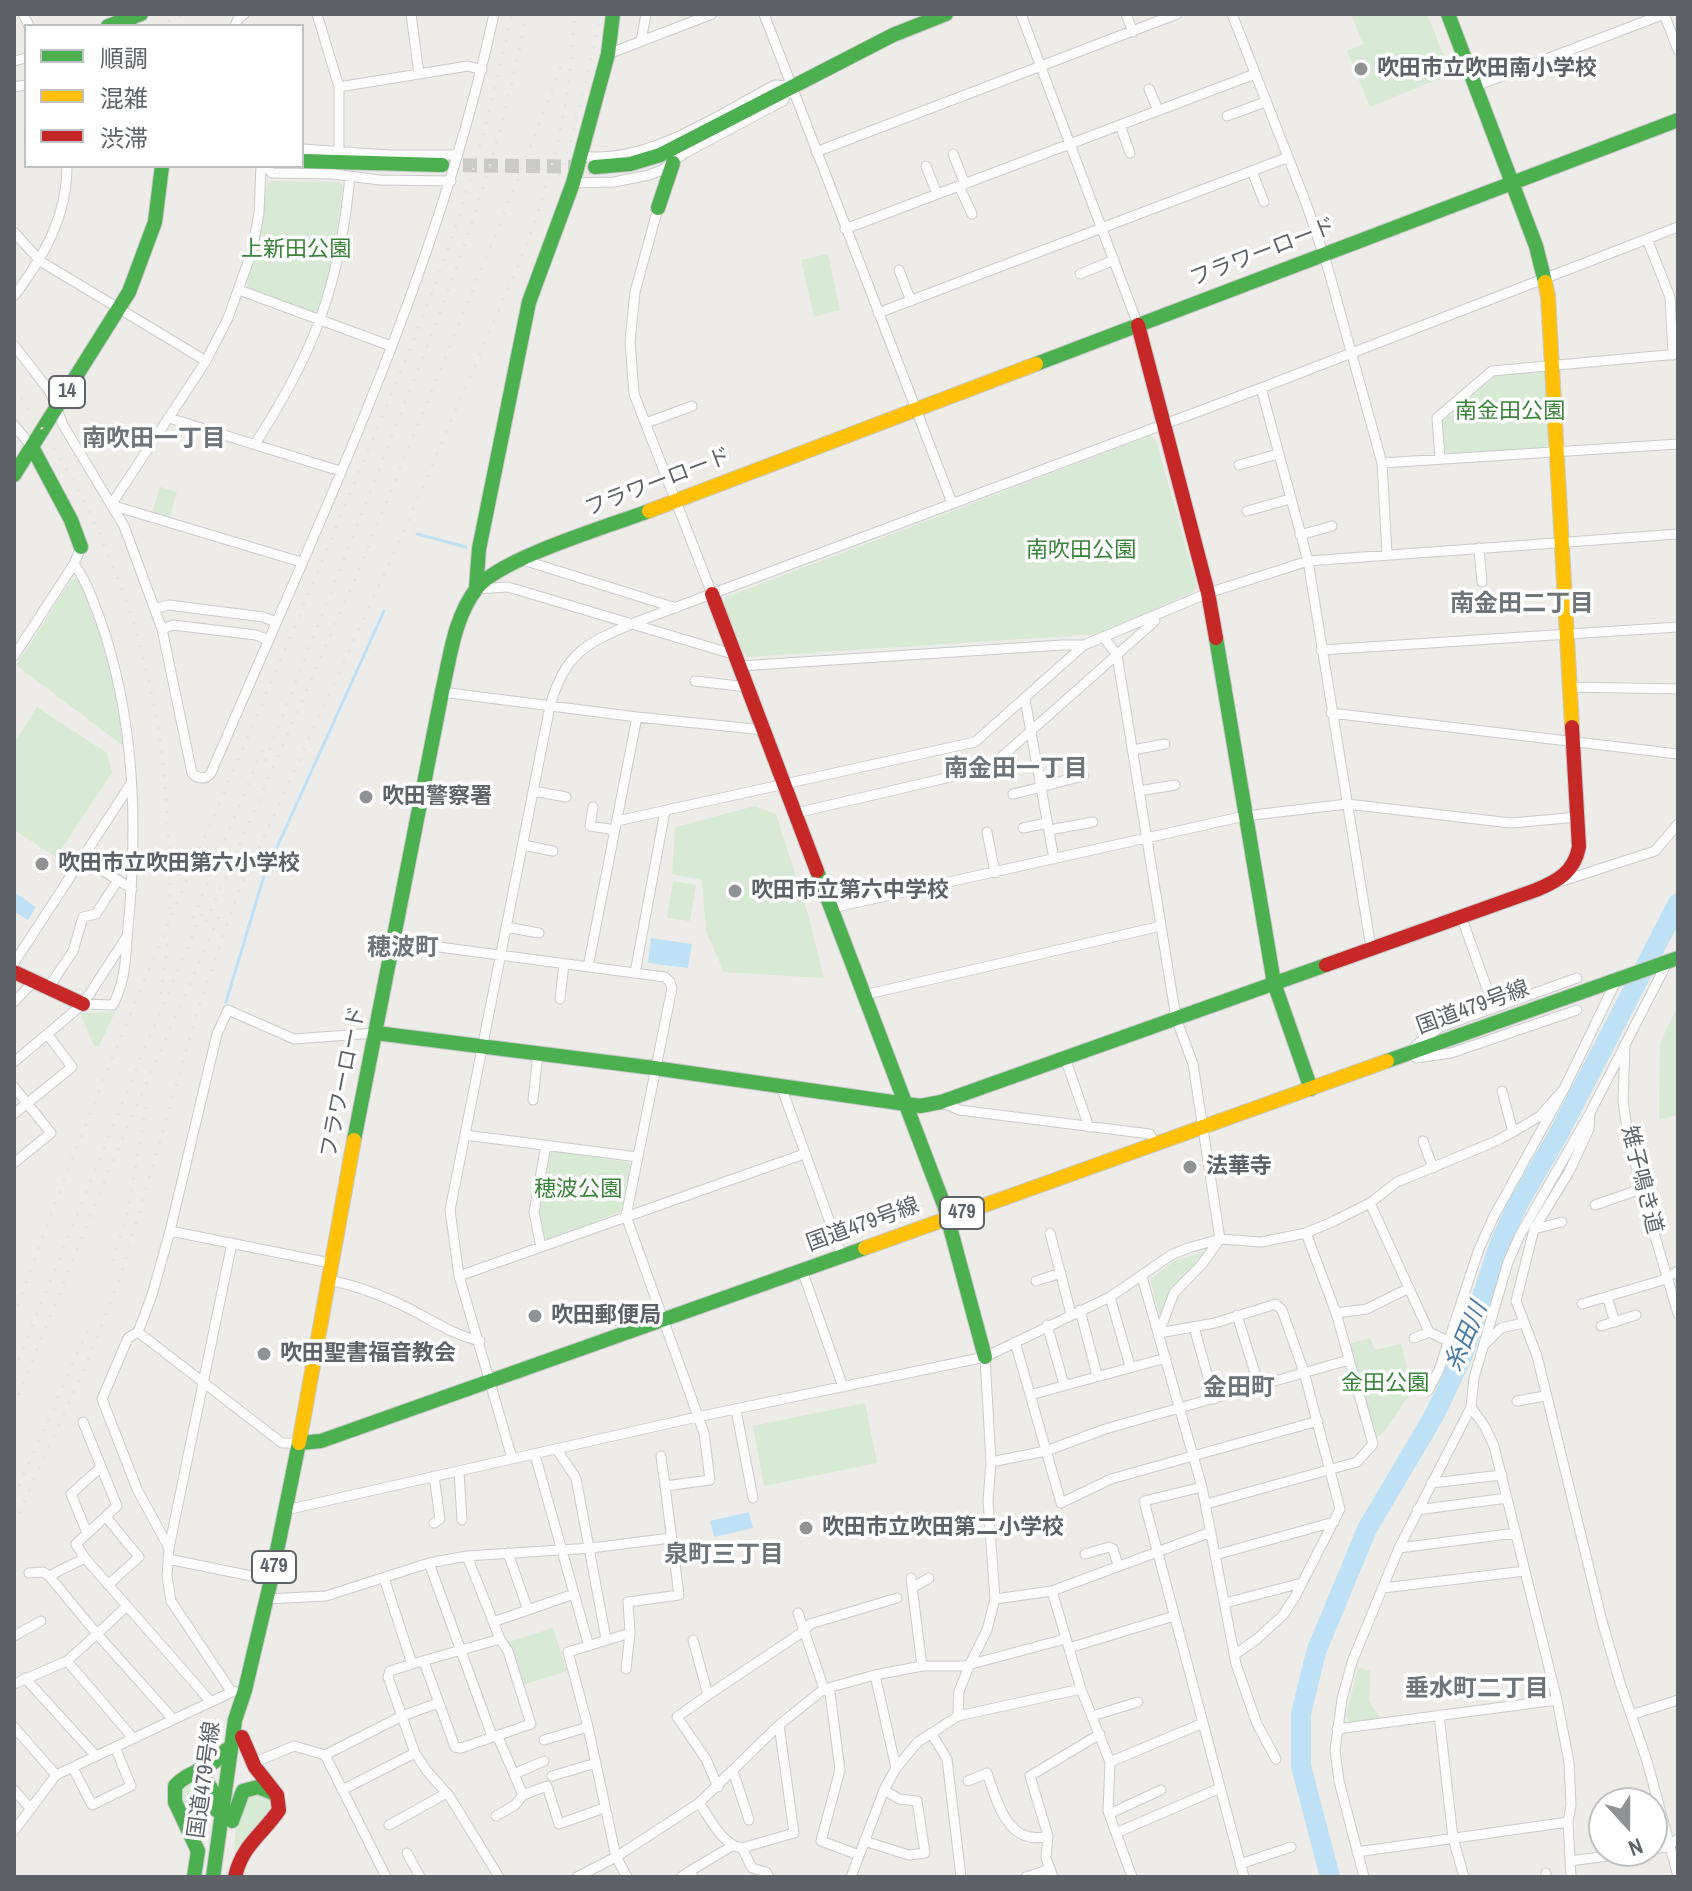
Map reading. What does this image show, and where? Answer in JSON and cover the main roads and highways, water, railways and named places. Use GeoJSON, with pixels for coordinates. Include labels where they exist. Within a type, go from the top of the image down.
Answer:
{"type":"FeatureCollection","features":[{"type":"Feature","properties":{"kind":"main road"},"geometry":{"type":"LineString","coordinates":[[476,589],[479,549],[529,302],[573,183],[608,54],[613,14]]}},
{"type":"Feature","properties":{"kind":"main road"},"geometry":{"type":"LineString","coordinates":[[595,167],[630,164],[660,155],[893,35],[946,14]]}},
{"type":"Feature","properties":{"kind":"main road"},"geometry":{"type":"LineString","coordinates":[[376,1033],[656,1068],[920,1106],[941,1102],[1563,878],[1578,853],[1578,817],[1554,365],[1544,279],[1536,246],[1448,14]]}},
{"type":"Feature","properties":{"kind":"main road","name":"フラワーロード"},"geometry":{"type":"LineString","coordinates":[[299,1443],[330,1263],[442,692],[456,631],[476,589],[521,559],[1678,120]]}},
{"type":"Feature","properties":{"kind":"main road"},"geometry":{"type":"LineString","coordinates":[[304,161],[442,165]]}},
{"type":"Feature","properties":{"kind":"main road"},"geometry":{"type":"LineString","coordinates":[[658,208],[673,163]]}},
{"type":"Feature","properties":{"kind":"main road","name":"14"},"geometry":{"type":"LineString","coordinates":[[14,475],[120,309],[152,239],[162,193],[162,168]]}},
{"type":"Feature","properties":{"kind":"main road"},"geometry":{"type":"LineString","coordinates":[[1138,325],[1208,593],[1274,983],[1311,1089]]}},
{"type":"Feature","properties":{"kind":"main road"},"geometry":{"type":"LineString","coordinates":[[32,447],[71,520],[81,547]]}},
{"type":"Feature","properties":{"kind":"main road"},"geometry":{"type":"LineString","coordinates":[[712,594],[948,1218],[985,1357]]}},
{"type":"Feature","properties":{"kind":"main road","name":"国道479号線"},"geometry":{"type":"LineString","coordinates":[[213,1877],[238,1690],[271,1580],[299,1443],[321,1441],[1669,962]]}},
{"type":"Feature","properties":{"kind":"main road"},"geometry":{"type":"LineString","coordinates":[[14,972],[83,1004]]}},
{"type":"Feature","properties":{"kind":"main road","name":"国道479号線"},"geometry":{"type":"LineString","coordinates":[[224,1877],[242,1737],[238,1690]]}},
{"type":"Feature","properties":{"kind":"main road","name":"479"},"geometry":{"type":"LineString","coordinates":[[206,1877],[226,1750],[235,1720]]}},
{"type":"Feature","properties":{"kind":"main road"},"geometry":{"type":"LineString","coordinates":[[235,1877],[243,1850],[279,1810],[277,1795],[255,1767],[242,1737]]}},
{"type":"Feature","properties":{"kind":"main road"},"geometry":{"type":"LineString","coordinates":[[194,1877],[198,1850],[174,1796],[176,1786],[192,1774],[216,1764],[226,1750]]}},
{"type":"Feature","properties":{"kind":"main road"},"geometry":{"type":"LineString","coordinates":[[192,1774],[204,1777],[211,1785],[216,1810]]}},
{"type":"Feature","properties":{"kind":"main road"},"geometry":{"type":"LineString","coordinates":[[232,1821],[243,1791],[253,1786],[277,1795]]}},
{"type":"Feature","properties":{"kind":"water"},"geometry":{"type":"Polygon","coordinates":[[[14,892],[36,907],[28,920],[14,911],[14,892]]]}},
{"type":"Feature","properties":{"kind":"water"},"geometry":{"type":"Polygon","coordinates":[[[651,938],[692,944],[688,968],[648,963],[651,938]]]}},
{"type":"Feature","properties":{"kind":"water"},"geometry":{"type":"Polygon","coordinates":[[[749,1512],[753,1528],[714,1537],[710,1521],[749,1512]]]}},
{"type":"Feature","properties":{"kind":"waterway"},"geometry":{"type":"LineString","coordinates":[[417,534],[466,547]]}},
{"type":"Feature","properties":{"kind":"waterway"},"geometry":{"type":"LineString","coordinates":[[226,1002],[264,876],[384,611]]}},
{"type":"Feature","properties":{"kind":"waterway","name":"糸田川"},"geometry":{"type":"LineString","coordinates":[[1330,1877],[1301,1766],[1301,1714],[1316,1652],[1367,1529],[1435,1414],[1462,1357],[1500,1243],[1518,1204],[1558,1135],[1678,903]]}},
{"type":"Feature","properties":{"kind":"tunnel"},"geometry":{"type":"LineString","coordinates":[[442,165],[595,167]]}},
{"type":"Feature","properties":{"kind":"railway"},"geometry":{"type":"LineString","coordinates":[[162,24],[185,14]]}},
{"type":"Feature","properties":{"kind":"railway"},"geometry":{"type":"LineString","coordinates":[[14,1317],[130,1015],[299,618],[433,290],[478,154],[512,14]]}},
{"type":"Feature","properties":{"kind":"railway"},"geometry":{"type":"LineString","coordinates":[[265,761],[454,275],[503,120],[526,14]]}},
{"type":"Feature","properties":{"kind":"railway"},"geometry":{"type":"LineString","coordinates":[[14,1524],[86,1365],[121,1275],[200,1003],[237,896],[402,535],[525,249],[548,179],[561,124],[569,83],[575,14]]}},
{"type":"Feature","properties":{"kind":"railway"},"geometry":{"type":"LineString","coordinates":[[559,176],[570,145],[602,14]]}},
{"type":"Feature","properties":{"kind":"railway"},"geometry":{"type":"LineString","coordinates":[[206,922],[358,572],[564,58]]}},
{"type":"Feature","properties":{"kind":"railway"},"geometry":{"type":"LineString","coordinates":[[14,77],[24,75]]}},
{"type":"Feature","properties":{"kind":"railway"},"geometry":{"type":"LineString","coordinates":[[14,388],[40,425],[85,503],[121,586],[135,628],[147,672],[163,764],[170,911]]}},
{"type":"Feature","properties":{"kind":"railway"},"geometry":{"type":"LineString","coordinates":[[193,918],[263,748]]}},
{"type":"Feature","properties":{"kind":"railway"},"geometry":{"type":"LineString","coordinates":[[14,1371],[204,909]]}},
{"type":"Feature","properties":{"kind":"railway"},"geometry":{"type":"LineString","coordinates":[[14,1406],[114,1158],[221,912]]}},
{"type":"Feature","properties":{"kind":"railway"},"geometry":{"type":"LineString","coordinates":[[161,994],[168,938]]}},
{"type":"Feature","properties":{"kind":"railway"},"geometry":{"type":"LineString","coordinates":[[113,1261],[127,1214],[148,1097]]}},
{"type":"Feature","properties":{"kind":"railway"},"geometry":{"type":"LineString","coordinates":[[14,1497],[90,1325]]}},
{"type":"Feature","properties":{"kind":"place","name":"吹田市立吹田南小学校"},"geometry":{"type":"Point","coordinates":[1361,69]}},
{"type":"Feature","properties":{"kind":"place","name":"吹田警察署"},"geometry":{"type":"Point","coordinates":[366,797]}},
{"type":"Feature","properties":{"kind":"place","name":"吹田市立吹田第六小学校"},"geometry":{"type":"Point","coordinates":[42,864]}},
{"type":"Feature","properties":{"kind":"place","name":"吹田市立第六中学校"},"geometry":{"type":"Point","coordinates":[735,891]}},
{"type":"Feature","properties":{"kind":"place","name":"法華寺"},"geometry":{"type":"Point","coordinates":[1190,1167]}},
{"type":"Feature","properties":{"kind":"place","name":"吹田郵便局"},"geometry":{"type":"Point","coordinates":[535,1316]}},
{"type":"Feature","properties":{"kind":"place","name":"吹田聖書福音教会"},"geometry":{"type":"Point","coordinates":[264,1354]}},
{"type":"Feature","properties":{"kind":"place","name":"吹田市立吹田第二小学校"},"geometry":{"type":"Point","coordinates":[806,1528]}},
{"type":"Feature","properties":{"kind":"district","name":"南吹田一丁目"},"geometry":{"type":"Point","coordinates":[154,440]}},
{"type":"Feature","properties":{"kind":"district","name":"南金田二丁目"},"geometry":{"type":"Point","coordinates":[1522,605]}},
{"type":"Feature","properties":{"kind":"district","name":"南金田一丁目"},"geometry":{"type":"Point","coordinates":[1016,770]}},
{"type":"Feature","properties":{"kind":"district","name":"穂波町"},"geometry":{"type":"Point","coordinates":[403,949]}},
{"type":"Feature","properties":{"kind":"district","name":"金田町"},"geometry":{"type":"Point","coordinates":[1239,1389]}},
{"type":"Feature","properties":{"kind":"district","name":"泉町三丁目"},"geometry":{"type":"Point","coordinates":[724,1556]}},
{"type":"Feature","properties":{"kind":"district","name":"垂水町二丁目"},"geometry":{"type":"Point","coordinates":[1477,1690]}},
{"type":"Feature","properties":{"kind":"park label","name":"上新田公園"},"geometry":{"type":"Point","coordinates":[296,250]}},
{"type":"Feature","properties":{"kind":"park label","name":"南金田公園"},"geometry":{"type":"Point","coordinates":[1510,412]}},
{"type":"Feature","properties":{"kind":"park label","name":"南吹田公園"},"geometry":{"type":"Point","coordinates":[1081,551]}},
{"type":"Feature","properties":{"kind":"park label","name":"穂波公園"},"geometry":{"type":"Point","coordinates":[578,1190]}},
{"type":"Feature","properties":{"kind":"park label","name":"金田公園"},"geometry":{"type":"Point","coordinates":[1385,1384]}}]}
